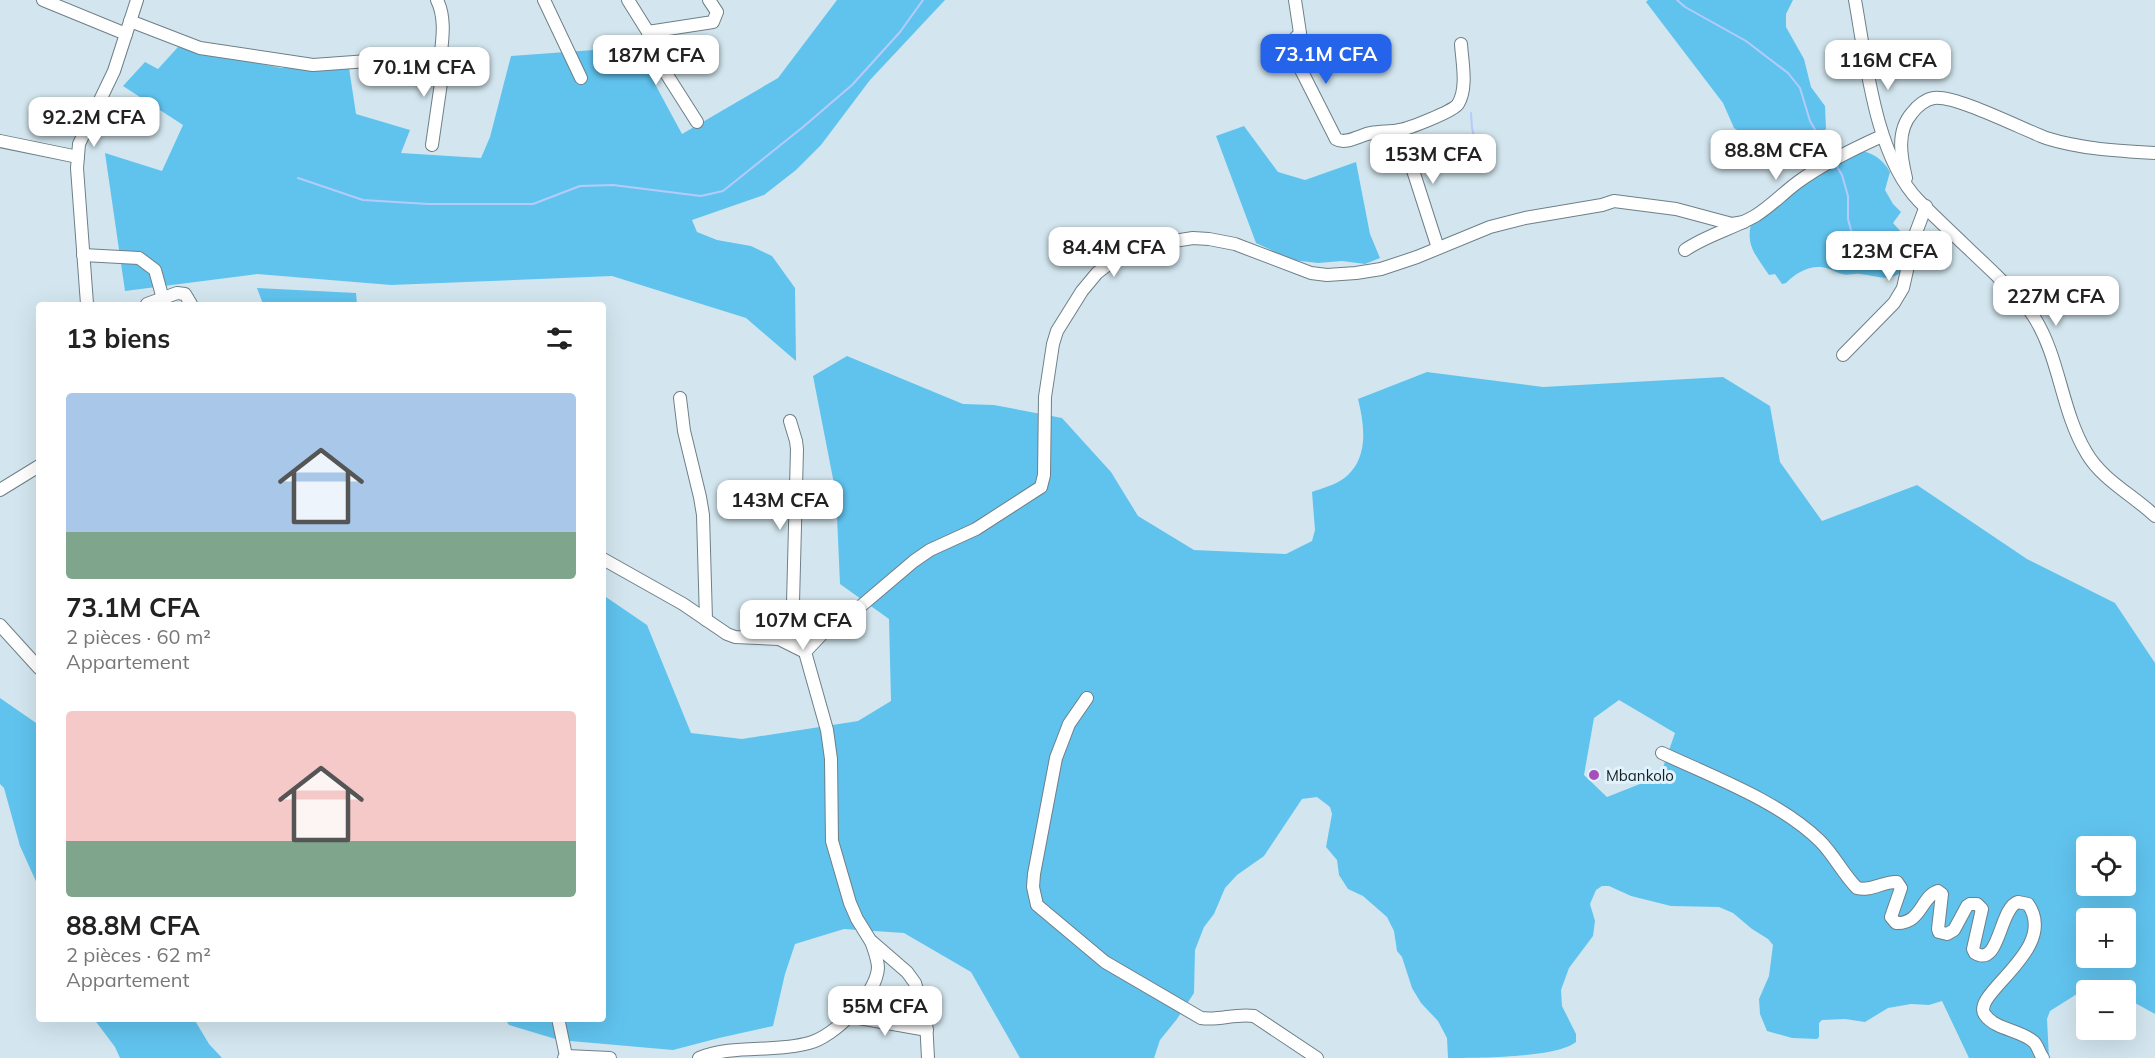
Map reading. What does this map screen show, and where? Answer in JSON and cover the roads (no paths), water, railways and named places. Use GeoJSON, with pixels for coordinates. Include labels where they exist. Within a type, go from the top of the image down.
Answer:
{"type":"FeatureCollection","features":[{"type":"Feature","properties":{"kind":"street"},"geometry":{"type":"LineString","coordinates":[[43,0],[126,34]]}},
{"type":"Feature","properties":{"kind":"street"},"geometry":{"type":"LineString","coordinates":[[87,302],[78,157],[82,135],[109,83],[137,0]]}},
{"type":"Feature","properties":{"kind":"street"},"geometry":{"type":"LineString","coordinates":[[432,145],[443,69],[441,8],[437,0]]}},
{"type":"Feature","properties":{"kind":"street"},"geometry":{"type":"LineString","coordinates":[[544,0],[581,78]]}},
{"type":"Feature","properties":{"kind":"street"},"geometry":{"type":"LineString","coordinates":[[628,0],[648,32],[662,67],[697,122]]}},
{"type":"Feature","properties":{"kind":"street"},"geometry":{"type":"LineString","coordinates":[[648,32],[713,22],[717,12],[710,0]]}},
{"type":"Feature","properties":{"kind":"street"},"geometry":{"type":"LineString","coordinates":[[1294,0],[1300,33],[1291,43],[1290,48],[1336,139],[1344,141],[1368,133],[1400,130],[1453,110],[1458,105],[1462,88],[1461,44]]}},
{"type":"Feature","properties":{"kind":"street"},"geometry":{"type":"LineString","coordinates":[[1855,0],[1882,136],[1896,168],[1908,187],[2017,296],[2033,316],[2049,347],[2073,424],[2087,454],[2105,475],[2155,516]]}},
{"type":"Feature","properties":{"kind":"street"},"geometry":{"type":"LineString","coordinates":[[130,21],[200,48],[313,65],[368,61],[427,62],[441,52]]}},
{"type":"Feature","properties":{"kind":"street"},"geometry":{"type":"LineString","coordinates":[[1908,187],[1901,146],[1902,129],[1916,108],[1933,98],[1957,102],[2046,138],[2076,146],[2155,153]]}},
{"type":"Feature","properties":{"kind":"street"},"geometry":{"type":"LineString","coordinates":[[1400,130],[1438,248]]}},
{"type":"Feature","properties":{"kind":"street"},"geometry":{"type":"LineString","coordinates":[[1685,250],[1702,239],[1757,215],[1799,182],[1843,154],[1882,136]]}},
{"type":"Feature","properties":{"kind":"street"},"geometry":{"type":"LineString","coordinates":[[0,141],[78,157]]}},
{"type":"Feature","properties":{"kind":"street"},"geometry":{"type":"LineString","coordinates":[[805,652],[823,633],[848,617],[914,561],[930,550],[976,529],[1041,487],[1044,475],[1045,398],[1057,331],[1082,291],[1097,273],[1119,256],[1161,243],[1209,238],[1235,244],[1311,273],[1327,275],[1381,269],[1490,227],[1614,201],[1676,209],[1732,224],[1744,222]]}},
{"type":"Feature","properties":{"kind":"street"},"geometry":{"type":"LineString","coordinates":[[1843,355],[1894,303],[1903,288],[1915,235],[1926,206]]}},
{"type":"Feature","properties":{"kind":"street"},"geometry":{"type":"LineString","coordinates":[[83,255],[139,258],[155,270],[163,299]]}},
{"type":"Feature","properties":{"kind":"street"},"geometry":{"type":"LineString","coordinates":[[153,302],[177,293],[185,294],[190,302]]}},
{"type":"Feature","properties":{"kind":"street"},"geometry":{"type":"LineString","coordinates":[[680,398],[684,431],[703,515],[706,620]]}},
{"type":"Feature","properties":{"kind":"street"},"geometry":{"type":"LineString","coordinates":[[790,421],[797,449],[793,603],[797,636]]}},
{"type":"Feature","properties":{"kind":"street"},"geometry":{"type":"LineString","coordinates":[[0,490],[36,468]]}},
{"type":"Feature","properties":{"kind":"street"},"geometry":{"type":"LineString","coordinates":[[606,561],[683,604],[735,637],[779,639],[823,633]]}},
{"type":"Feature","properties":{"kind":"street"},"geometry":{"type":"LineString","coordinates":[[0,625],[36,665]]}},
{"type":"Feature","properties":{"kind":"street"},"geometry":{"type":"LineString","coordinates":[[699,1058],[722,1051],[811,1043],[820,1039],[860,1004],[877,974],[878,963],[870,940],[850,903],[832,840],[830,746],[805,652],[779,639]]}},
{"type":"Feature","properties":{"kind":"street"},"geometry":{"type":"LineString","coordinates":[[1087,698],[1069,724],[1056,758],[1034,874],[1033,887],[1037,905],[1105,962],[1201,1018],[1219,1019],[1243,1014],[1254,1016],[1317,1058]]}},
{"type":"Feature","properties":{"kind":"street"},"geometry":{"type":"LineString","coordinates":[[1662,753],[1755,798],[1803,826],[1822,843],[1840,870],[1857,888],[1868,889],[1888,882],[1897,882],[1901,888],[1891,917],[1896,923],[1905,922],[1917,915],[1932,893],[1938,891],[1942,894],[1938,929],[1942,933],[1954,930],[1967,906],[1977,904],[1982,909],[1973,949],[1975,953],[1982,956],[1994,947],[2009,907],[2018,902],[2028,904],[2033,915],[2032,941],[2021,961],[1983,1006],[1986,1016],[2035,1043],[2043,1058]]}},
{"type":"Feature","properties":{"kind":"street"},"geometry":{"type":"LineString","coordinates":[[870,940],[907,972],[915,983],[926,1020],[928,1058]]}},
{"type":"Feature","properties":{"kind":"street"},"geometry":{"type":"LineString","coordinates":[[848,1016],[927,1030]]}},
{"type":"Feature","properties":{"kind":"street"},"geometry":{"type":"LineString","coordinates":[[559,1022],[565,1057],[610,1058]]}},
{"type":"Feature","properties":{"kind":"waterway"},"geometry":{"type":"LineString","coordinates":[[298,178],[363,200],[428,204],[533,204],[580,186],[613,185],[701,196],[723,191],[852,85],[900,32],[923,0]]}},
{"type":"Feature","properties":{"kind":"waterway"},"geometry":{"type":"LineString","coordinates":[[1677,0],[1685,7],[1746,41],[1788,73],[1800,88],[1810,121],[1831,157]]}},
{"type":"Feature","properties":{"kind":"waterway"},"geometry":{"type":"LineString","coordinates":[[1471,113],[1477,149]]}},
{"type":"Feature","properties":{"kind":"waterway"},"geometry":{"type":"LineString","coordinates":[[1836,165],[1842,175],[1848,196],[1848,219],[1855,245]]}},
{"type":"Feature","properties":{"kind":"place","name":"Mbankolo"},"geometry":{"type":"Point","coordinates":[1594,775]}}]}
